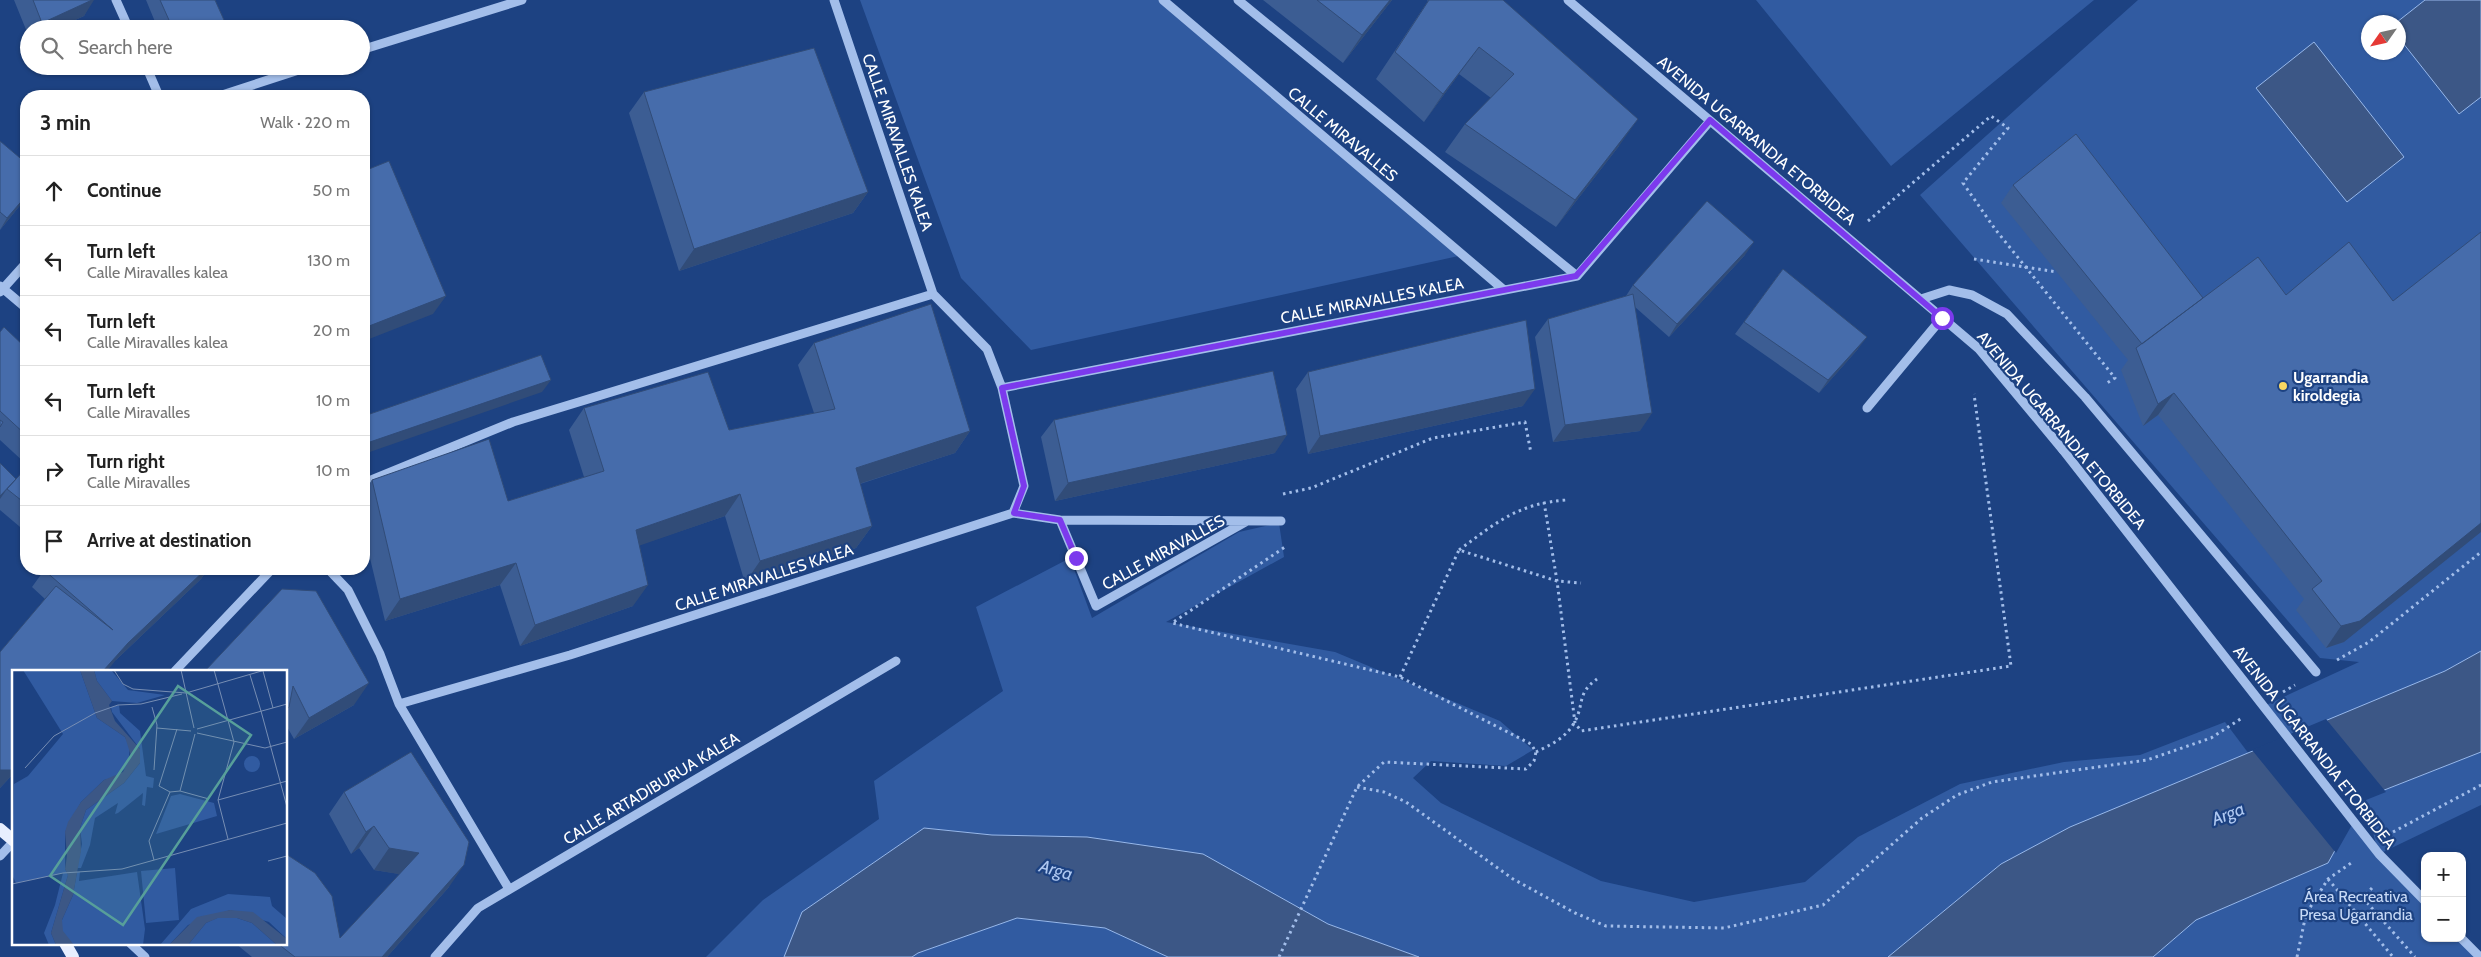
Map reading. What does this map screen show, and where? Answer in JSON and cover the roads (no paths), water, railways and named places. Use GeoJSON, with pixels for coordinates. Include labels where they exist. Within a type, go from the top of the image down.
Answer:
{"type":"FeatureCollection","features":[{"type":"Feature","properties":{"kind":"main road"},"geometry":{"type":"LineString","coordinates":[[0,829],[12,839]]}},
{"type":"Feature","properties":{"kind":"main road"},"geometry":{"type":"LineString","coordinates":[[66,944],[73,957]]}},
{"type":"Feature","properties":{"kind":"street"},"geometry":{"type":"LineString","coordinates":[[116,0],[125,20]]}},
{"type":"Feature","properties":{"kind":"street"},"geometry":{"type":"LineString","coordinates":[[370,47],[522,0]]}},
{"type":"Feature","properties":{"kind":"street","name":"CALLE MIRAVALLES KALEA"},"geometry":{"type":"LineString","coordinates":[[399,704],[570,655],[1014,513],[1024,486],[1002,388],[987,349],[933,294],[834,0]]}},
{"type":"Feature","properties":{"kind":"street","name":"CALLE MIRAVALLES"},"geometry":{"type":"LineString","coordinates":[[1163,0],[1504,290]]}},
{"type":"Feature","properties":{"kind":"street"},"geometry":{"type":"LineString","coordinates":[[1238,0],[1576,276],[1710,120]]}},
{"type":"Feature","properties":{"kind":"street","name":"AVENIDA UGARRANDIA ETORBIDEA"},"geometry":{"type":"LineString","coordinates":[[1568,0],[1980,349],[2063,450],[2368,841],[2421,897]]}},
{"type":"Feature","properties":{"kind":"street"},"geometry":{"type":"LineString","coordinates":[[150,75],[156,90]]}},
{"type":"Feature","properties":{"kind":"street"},"geometry":{"type":"LineString","coordinates":[[237,90],[283,75]]}},
{"type":"Feature","properties":{"kind":"street"},"geometry":{"type":"LineString","coordinates":[[20,269],[1,288],[20,303]]}},
{"type":"Feature","properties":{"kind":"street","name":"CALLE MIRAVALLES KALEA"},"geometry":{"type":"LineString","coordinates":[[1002,388],[1576,276]]}},
{"type":"Feature","properties":{"kind":"street"},"geometry":{"type":"LineString","coordinates":[[1921,299],[1949,290],[1972,295],[2007,314],[2085,397],[2316,672]]}},
{"type":"Feature","properties":{"kind":"street"},"geometry":{"type":"LineString","coordinates":[[370,481],[512,422],[933,294]]}},
{"type":"Feature","properties":{"kind":"street"},"geometry":{"type":"LineString","coordinates":[[1867,408],[1942,318]]}},
{"type":"Feature","properties":{"kind":"street","name":"CALLE MIRAVALLES"},"geometry":{"type":"LineString","coordinates":[[1014,513],[1060,520],[1281,521]]}},
{"type":"Feature","properties":{"kind":"street","name":"CALLE MIRAVALLES"},"geometry":{"type":"LineString","coordinates":[[1060,520],[1096,606],[1247,521]]}},
{"type":"Feature","properties":{"kind":"street"},"geometry":{"type":"LineString","coordinates":[[176,670],[266,575]]}},
{"type":"Feature","properties":{"kind":"street"},"geometry":{"type":"LineString","coordinates":[[334,575],[348,590],[380,654],[399,704],[509,889]]}},
{"type":"Feature","properties":{"kind":"street","name":"CALLE ARTADIBURUA KALEA"},"geometry":{"type":"LineString","coordinates":[[435,957],[478,908],[896,661]]}},
{"type":"Feature","properties":{"kind":"street"},"geometry":{"type":"LineString","coordinates":[[0,856],[12,843]]}},
{"type":"Feature","properties":{"kind":"street"},"geometry":{"type":"LineString","coordinates":[[2465,942],[2480,957]]}},
{"type":"Feature","properties":{"kind":"street"},"geometry":{"type":"LineString","coordinates":[[131,944],[145,957]]}},
{"type":"Feature","properties":{"kind":"water"},"geometry":{"type":"Polygon","coordinates":[[[2425,0],[2481,0],[2481,97],[2459,114],[2406,47],[2406,15],[2425,0]]]}},
{"type":"Feature","properties":{"kind":"water"},"geometry":{"type":"Polygon","coordinates":[[[2314,42],[2404,157],[2347,202],[2256,88],[2314,42]]]}},
{"type":"Feature","properties":{"kind":"water","name":"Arga"},"geometry":{"type":"Polygon","coordinates":[[[2481,651],[2481,752],[2364,798],[2328,863],[2196,920],[2153,957],[1888,957],[2001,864],[2070,827],[2445,671],[2481,651]]]}},
{"type":"Feature","properties":{"kind":"water","name":"Arga"},"geometry":{"type":"Polygon","coordinates":[[[924,828],[992,835],[1087,837],[1203,854],[1328,924],[1419,957],[1168,957],[1105,928],[1017,918],[918,953],[912,957],[784,957],[802,912],[924,828]]]}},
{"type":"Feature","properties":{"kind":"place","name":"Ugarrandia kiroldegia"},"geometry":{"type":"Point","coordinates":[2283,386]}},
{"type":"Feature","properties":{"kind":"park label","name":"Área Recreativa Presa Ugarrandia"},"geometry":{"type":"Point","coordinates":[2356,905]}}]}
